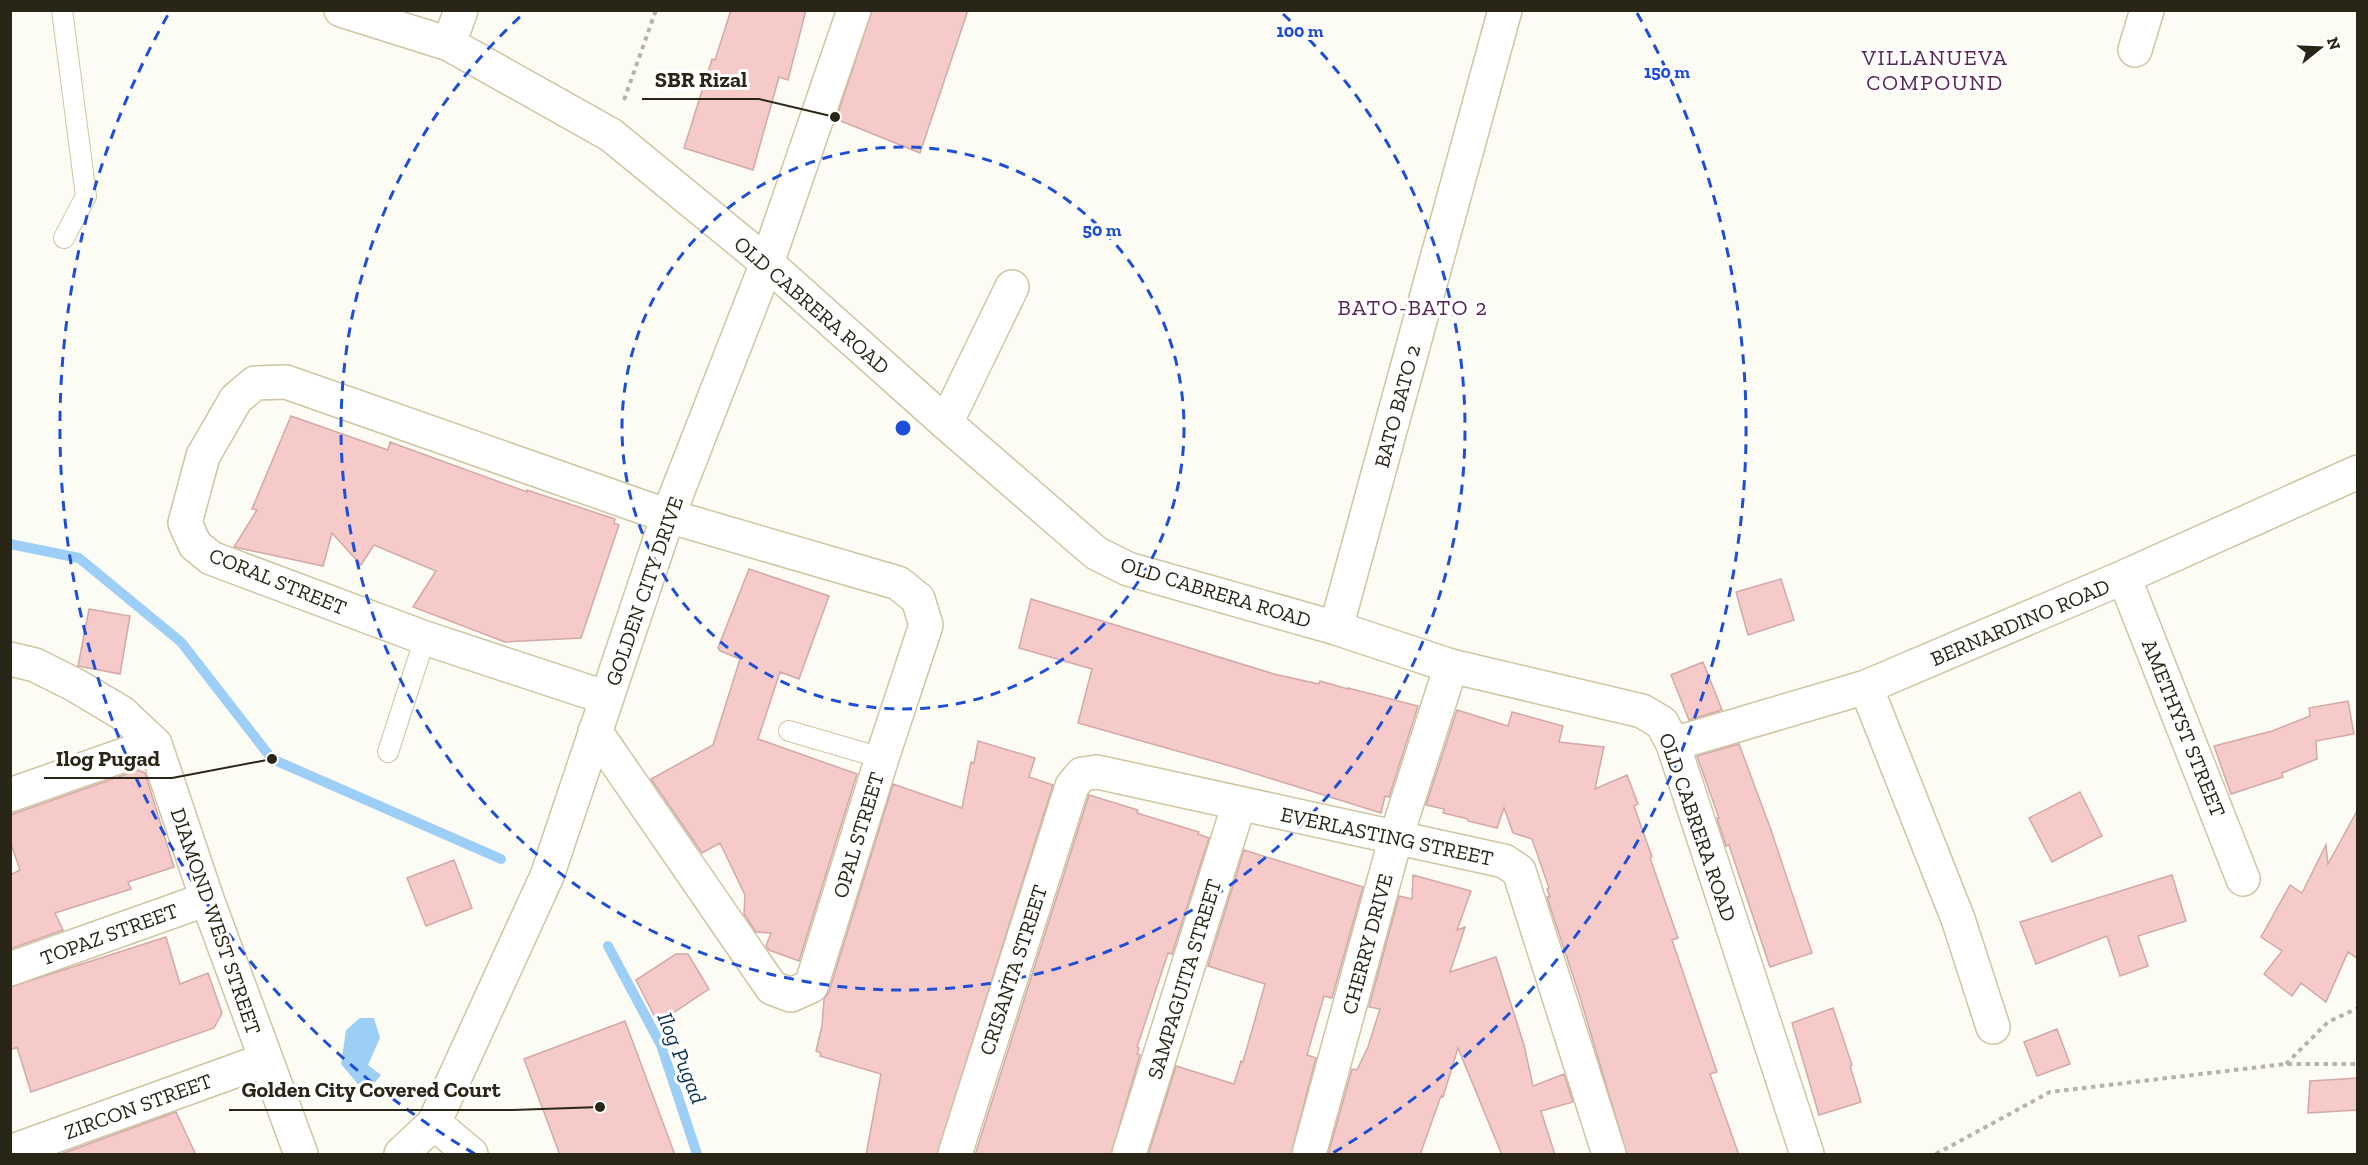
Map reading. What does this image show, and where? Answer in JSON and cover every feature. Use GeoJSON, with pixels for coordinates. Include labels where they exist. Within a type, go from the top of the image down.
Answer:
{"type":"FeatureCollection","features":[{"type":"Feature","properties":{"kind":"street","name":"OLD CABRERA ROAD"},"geometry":{"type":"LineString","coordinates":[[341,10],[448,44],[611,135],[767,263],[1096,553],[1128,569],[1336,628],[1451,666],[1642,711],[1662,723],[1673,744],[1807,1155]]}},
{"type":"Feature","properties":{"kind":"street"},"geometry":{"type":"LineString","coordinates":[[448,44],[461,10]]}},
{"type":"Feature","properties":{"kind":"street","name":"GOLDEN CITY DRIVE"},"geometry":{"type":"LineString","coordinates":[[401,1155],[434,1124],[547,876],[668,516],[767,263],[854,10]]}},
{"type":"Feature","properties":{"kind":"street","name":"BATO BATO 2"},"geometry":{"type":"LineString","coordinates":[[1336,628],[1505,10]]}},
{"type":"Feature","properties":{"kind":"street"},"geometry":{"type":"LineString","coordinates":[[2135,50],[2147,10]]}},
{"type":"Feature","properties":{"kind":"street"},"geometry":{"type":"LineString","coordinates":[[946,423],[1012,286]]}},
{"type":"Feature","properties":{"kind":"street","name":"CORAL STREET"},"geometry":{"type":"LineString","coordinates":[[607,698],[425,638],[212,558],[195,545],[185,524],[203,456],[236,399],[255,384],[286,382],[668,516]]}},
{"type":"Feature","properties":{"kind":"street","name":"BERNARDINO ROAD"},"geometry":{"type":"LineString","coordinates":[[1673,744],[1866,687],[2124,577],[2358,472]]}},
{"type":"Feature","properties":{"kind":"street","name":"OPAL STREET"},"geometry":{"type":"LineString","coordinates":[[595,731],[772,988],[791,995],[811,986],[926,626],[918,599],[898,583],[668,516]]}},
{"type":"Feature","properties":{"kind":"street","name":"AMETHYST STREET"},"geometry":{"type":"LineString","coordinates":[[2124,577],[2243,879]]}},
{"type":"Feature","properties":{"kind":"street","name":"DIAMOND WEST STREET"},"geometry":{"type":"LineString","coordinates":[[10,659],[35,665],[85,690],[122,713],[155,744],[207,899],[301,1155]]}},
{"type":"Feature","properties":{"kind":"street","name":"CHERRY DRIVE"},"geometry":{"type":"LineString","coordinates":[[1309,1155],[1396,837],[1451,666]]}},
{"type":"Feature","properties":{"kind":"street"},"geometry":{"type":"LineString","coordinates":[[1866,687],[1958,919],[1993,1027]]}},
{"type":"Feature","properties":{"kind":"street"},"geometry":{"type":"LineString","coordinates":[[10,795],[155,744]]}},
{"type":"Feature","properties":{"kind":"street","name":"EVERLASTING STREET"},"geometry":{"type":"LineString","coordinates":[[1072,786],[1082,774],[1097,772],[1504,861],[1519,872],[1608,1155]]}},
{"type":"Feature","properties":{"kind":"street","name":"CRISANTA STREET"},"geometry":{"type":"LineString","coordinates":[[954,1155],[1072,786]]}},
{"type":"Feature","properties":{"kind":"street","name":"SAMPAGUITA STREET"},"geometry":{"type":"LineString","coordinates":[[1129,1155],[1239,804]]}},
{"type":"Feature","properties":{"kind":"street","name":"TOPAZ STREET"},"geometry":{"type":"LineString","coordinates":[[10,969],[207,899]]}},
{"type":"Feature","properties":{"kind":"street","name":"ZIRCON STREET"},"geometry":{"type":"LineString","coordinates":[[10,1152],[265,1060]]}},
{"type":"Feature","properties":{"kind":"street"},"geometry":{"type":"LineString","coordinates":[[434,1124],[471,1155]]}},
{"type":"Feature","properties":{"kind":"lane"},"geometry":{"type":"LineString","coordinates":[[62,10],[86,196],[64,238]]}},
{"type":"Feature","properties":{"kind":"lane"},"geometry":{"type":"LineString","coordinates":[[388,752],[425,638]]}},
{"type":"Feature","properties":{"kind":"lane"},"geometry":{"type":"LineString","coordinates":[[789,731],[882,758]]}},
{"type":"Feature","properties":{"kind":"path"},"geometry":{"type":"LineString","coordinates":[[611,135],[656,10]]}},
{"type":"Feature","properties":{"kind":"path"},"geometry":{"type":"LineString","coordinates":[[2285,1065],[2328,1022],[2358,1008]]}},
{"type":"Feature","properties":{"kind":"path"},"geometry":{"type":"LineString","coordinates":[[1936,1155],[2050,1092],[2285,1065],[2358,1064]]}},
{"type":"Feature","properties":{"kind":"water"},"geometry":{"type":"Polygon","coordinates":[[[360,1018],[374,1018],[380,1038],[368,1065],[381,1075],[371,1087],[362,1089],[341,1064],[346,1030],[360,1018]]]}},
{"type":"Feature","properties":{"kind":"building"},"geometry":{"type":"Polygon","coordinates":[[[731,10],[806,10],[788,80],[779,77],[753,170],[684,148],[712,59],[715,60],[731,10]]]}},
{"type":"Feature","properties":{"kind":"building"},"geometry":{"type":"Polygon","coordinates":[[[872,10],[968,10],[920,153],[836,119],[872,10]]]}},
{"type":"Feature","properties":{"kind":"building"},"geometry":{"type":"Polygon","coordinates":[[[291,416],[388,450],[390,442],[527,492],[527,490],[615,519],[614,523],[619,525],[581,638],[505,642],[413,607],[436,571],[374,545],[361,565],[332,533],[323,566],[234,547],[257,510],[252,509],[291,416]]]}},
{"type":"Feature","properties":{"kind":"building"},"geometry":{"type":"Polygon","coordinates":[[[749,569],[829,596],[799,679],[780,672],[758,739],[857,774],[799,961],[769,950],[766,946],[771,933],[756,932],[744,914],[745,895],[720,843],[702,853],[651,779],[713,745],[740,659],[718,648],[749,569]]]}},
{"type":"Feature","properties":{"kind":"building"},"geometry":{"type":"Polygon","coordinates":[[[1781,579],[1794,620],[1748,635],[1736,592],[1781,579]]]}},
{"type":"Feature","properties":{"kind":"building"},"geometry":{"type":"Polygon","coordinates":[[[1031,599],[1274,674],[1319,684],[1320,681],[1418,706],[1389,797],[1385,796],[1381,813],[1237,768],[1078,723],[1092,669],[1019,648],[1031,599]]]}},
{"type":"Feature","properties":{"kind":"building"},"geometry":{"type":"Polygon","coordinates":[[[89,609],[130,616],[120,674],[78,666],[89,609]]]}},
{"type":"Feature","properties":{"kind":"building"},"geometry":{"type":"Polygon","coordinates":[[[1703,662],[1722,710],[1689,720],[1671,675],[1703,662]]]}},
{"type":"Feature","properties":{"kind":"building"},"geometry":{"type":"Polygon","coordinates":[[[2348,701],[2354,734],[2316,741],[2317,759],[2282,773],[2283,777],[2231,794],[2214,746],[2272,731],[2310,716],[2309,708],[2348,701]]]}},
{"type":"Feature","properties":{"kind":"building"},"geometry":{"type":"Polygon","coordinates":[[[1457,710],[1508,726],[1512,712],[1563,726],[1559,742],[1604,747],[1595,789],[1627,775],[1638,804],[1634,806],[1652,857],[1650,858],[1678,938],[1672,940],[1717,1072],[1710,1074],[1739,1155],[1627,1155],[1579,994],[1547,897],[1550,897],[1547,889],[1549,888],[1532,839],[1513,833],[1504,808],[1497,828],[1443,813],[1444,809],[1426,805],[1457,710]]]}},
{"type":"Feature","properties":{"kind":"building"},"geometry":{"type":"Polygon","coordinates":[[[978,741],[1035,758],[1029,777],[1053,785],[937,1155],[866,1155],[881,1074],[820,1056],[821,1053],[816,1051],[822,1026],[824,999],[829,992],[893,784],[962,808],[971,762],[974,763],[978,741]]]}},
{"type":"Feature","properties":{"kind":"building"},"geometry":{"type":"Polygon","coordinates":[[[1739,744],[1771,830],[1812,953],[1770,967],[1729,845],[1726,846],[1717,818],[1719,818],[1697,756],[1739,744]]]}},
{"type":"Feature","properties":{"kind":"building"},"geometry":{"type":"Polygon","coordinates":[[[138,770],[145,773],[174,867],[128,882],[131,889],[55,913],[63,930],[10,949],[10,875],[20,870],[10,841],[10,815],[138,770]]]}},
{"type":"Feature","properties":{"kind":"building"},"geometry":{"type":"Polygon","coordinates":[[[2080,792],[2102,836],[2052,862],[2029,818],[2080,792]]]}},
{"type":"Feature","properties":{"kind":"building"},"geometry":{"type":"Polygon","coordinates":[[[1089,795],[1138,810],[1137,813],[1199,832],[1198,834],[1209,838],[1172,954],[1168,953],[1137,1047],[1139,1048],[1137,1054],[1140,1055],[1111,1155],[975,1155],[1089,795]]]}},
{"type":"Feature","properties":{"kind":"building"},"geometry":{"type":"Polygon","coordinates":[[[2358,809],[2358,959],[2348,952],[2326,1002],[2301,983],[2292,996],[2264,974],[2282,951],[2261,937],[2290,885],[2302,893],[2326,845],[2328,864],[2358,809]]]}},
{"type":"Feature","properties":{"kind":"building"},"geometry":{"type":"Polygon","coordinates":[[[1244,850],[1363,887],[1332,998],[1324,996],[1307,1055],[1316,1058],[1291,1155],[1148,1155],[1176,1066],[1234,1084],[1241,1061],[1243,1062],[1265,984],[1208,966],[1244,850]]]}},
{"type":"Feature","properties":{"kind":"building"},"geometry":{"type":"Polygon","coordinates":[[[454,860],[472,908],[426,926],[407,878],[454,860]]]}},
{"type":"Feature","properties":{"kind":"building"},"geometry":{"type":"Polygon","coordinates":[[[1413,875],[1471,891],[1457,930],[1465,927],[1450,972],[1496,957],[1524,1045],[1533,1086],[1564,1074],[1573,1102],[1541,1111],[1555,1155],[1502,1155],[1458,1048],[1443,1097],[1441,1096],[1420,1155],[1328,1155],[1352,1069],[1357,1070],[1368,1047],[1380,1009],[1369,1007],[1399,896],[1412,899],[1413,875]]]}},
{"type":"Feature","properties":{"kind":"building"},"geometry":{"type":"Polygon","coordinates":[[[2172,875],[2186,921],[2138,936],[2148,966],[2120,976],[2107,936],[2036,964],[2020,922],[2172,875]]]}},
{"type":"Feature","properties":{"kind":"building"},"geometry":{"type":"Polygon","coordinates":[[[166,937],[180,984],[208,973],[222,1013],[214,1028],[31,1092],[17,1047],[10,1050],[10,987],[166,937]]]}},
{"type":"Feature","properties":{"kind":"building"},"geometry":{"type":"Polygon","coordinates":[[[676,954],[688,954],[709,989],[658,1023],[636,980],[676,954]]]}},
{"type":"Feature","properties":{"kind":"building"},"geometry":{"type":"Polygon","coordinates":[[[1833,1008],[1852,1065],[1850,1066],[1861,1102],[1819,1115],[1792,1023],[1833,1008]]]}},
{"type":"Feature","properties":{"kind":"building"},"geometry":{"type":"Polygon","coordinates":[[[625,1021],[675,1155],[560,1155],[524,1059],[625,1021]]]}},
{"type":"Feature","properties":{"kind":"building"},"geometry":{"type":"Polygon","coordinates":[[[2057,1029],[2070,1064],[2037,1076],[2024,1042],[2057,1029]]]}},
{"type":"Feature","properties":{"kind":"building"},"geometry":{"type":"Polygon","coordinates":[[[2358,1078],[2358,1110],[2308,1113],[2310,1081],[2358,1078]]]}},
{"type":"Feature","properties":{"kind":"building"},"geometry":{"type":"Polygon","coordinates":[[[176,1112],[196,1155],[58,1155],[176,1112]]]}},
{"type":"Feature","properties":{"kind":"waterway","name":"Ilog Pugad"},"geometry":{"type":"LineString","coordinates":[[10,544],[79,558],[181,642],[272,759],[501,859]]}},
{"type":"Feature","properties":{"kind":"waterway","name":"Ilog Pugad"},"geometry":{"type":"LineString","coordinates":[[608,946],[661,1045],[697,1154]]}},
{"type":"Feature","properties":{"kind":"place","name":"SBR Rizal"},"geometry":{"type":"Point","coordinates":[835,117]}},
{"type":"Feature","properties":{"kind":"place","name":"Ilog Pugad"},"geometry":{"type":"Point","coordinates":[272,759]}},
{"type":"Feature","properties":{"kind":"place","name":"Golden City Covered Court"},"geometry":{"type":"Point","coordinates":[600,1107]}},
{"type":"Feature","properties":{"kind":"district","name":"VILLANUEVA COMPOUND"},"geometry":{"type":"Point","coordinates":[1935,70]}},
{"type":"Feature","properties":{"kind":"district","name":"BATO-BATO 2"},"geometry":{"type":"Point","coordinates":[1413,307]}}]}
